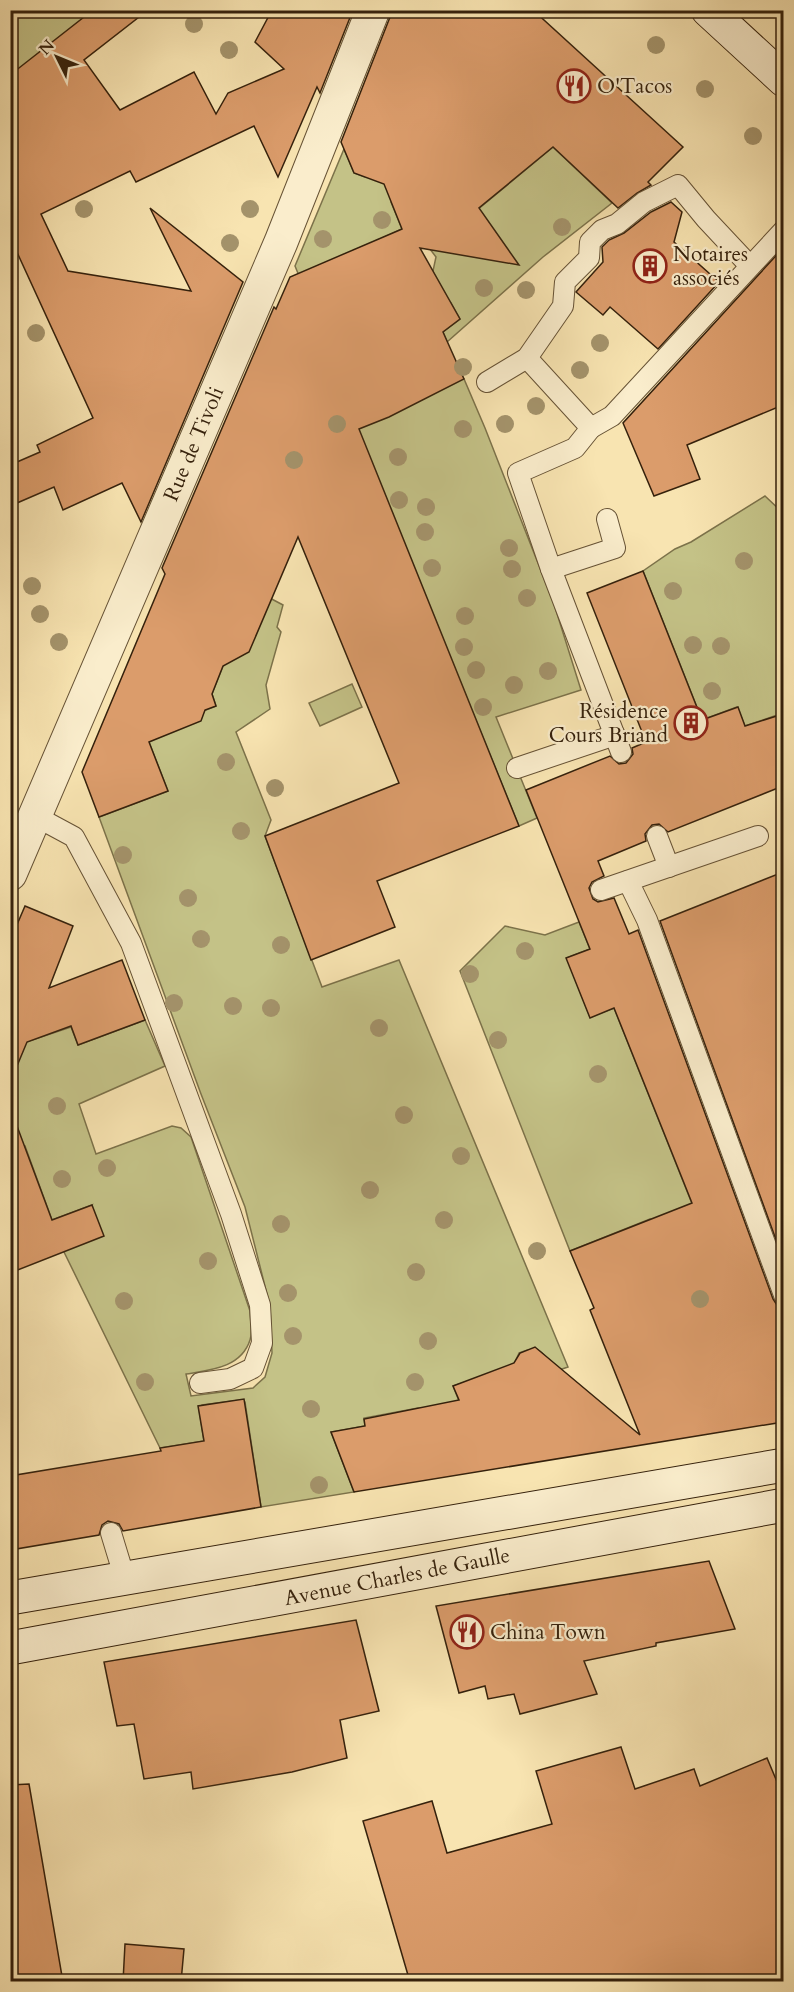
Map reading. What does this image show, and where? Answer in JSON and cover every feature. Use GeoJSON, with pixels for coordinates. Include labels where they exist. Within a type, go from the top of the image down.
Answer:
{"type":"FeatureCollection","features":[{"type":"Feature","properties":{"kind":"main road","name":"Rue de Tivoli"},"geometry":{"type":"LineString","coordinates":[[10,874],[280,242],[373,10]]}},
{"type":"Feature","properties":{"kind":"main road"},"geometry":{"type":"LineString","coordinates":[[708,10],[783,80]]}},
{"type":"Feature","properties":{"kind":"main road","name":"Avenue Charles de Gaulle"},"geometry":{"type":"LineString","coordinates":[[10,1598],[783,1465]]}},
{"type":"Feature","properties":{"kind":"main road","name":"Avenue Charles de Gaulle"},"geometry":{"type":"LineString","coordinates":[[10,1648],[783,1505]]}},
{"type":"Feature","properties":{"kind":"lane"},"geometry":{"type":"LineString","coordinates":[[487,382],[527,358],[563,306],[565,282],[589,258],[590,242],[602,230],[617,224],[645,202],[678,185],[750,266]]}},
{"type":"Feature","properties":{"kind":"lane"},"geometry":{"type":"LineString","coordinates":[[517,768],[618,744],[551,570],[518,473],[575,448],[591,428],[612,416],[783,230]]}},
{"type":"Feature","properties":{"kind":"lane"},"geometry":{"type":"LineString","coordinates":[[527,358],[591,428]]}},
{"type":"Feature","properties":{"kind":"lane"},"geometry":{"type":"LineString","coordinates":[[551,570],[615,548],[607,519]]}},
{"type":"Feature","properties":{"kind":"lane"},"geometry":{"type":"LineString","coordinates":[[35,816],[74,837],[131,943],[231,1214],[260,1305],[262,1343],[253,1368],[230,1379],[200,1383]]}},
{"type":"Feature","properties":{"kind":"lane"},"geometry":{"type":"LineString","coordinates":[[657,836],[669,867]]}},
{"type":"Feature","properties":{"kind":"lane"},"geometry":{"type":"LineString","coordinates":[[601,890],[758,836]]}},
{"type":"Feature","properties":{"kind":"lane"},"geometry":{"type":"LineString","coordinates":[[628,881],[647,920],[783,1295]]}},
{"type":"Feature","properties":{"kind":"lane"},"geometry":{"type":"LineString","coordinates":[[111,1533],[125,1579]]}},
{"type":"Feature","properties":{"kind":"shaded area"},"geometry":{"type":"Polygon","coordinates":[[[11,11],[93,11],[11,75],[11,11]]]}},
{"type":"Feature","properties":{"kind":"shaded area"},"geometry":{"type":"Polygon","coordinates":[[[553,147],[612,203],[543,257],[447,342],[443,332],[460,319],[451,303],[435,311],[421,278],[433,271],[436,257],[430,249],[553,147]]]}},
{"type":"Feature","properties":{"kind":"shaded area"},"geometry":{"type":"Polygon","coordinates":[[[344,149],[354,173],[365,177],[378,171],[416,187],[391,202],[402,229],[352,252],[464,379],[554,604],[581,690],[496,717],[537,818],[519,826],[357,429],[342,381],[295,266],[344,149]]]}},
{"type":"Feature","properties":{"kind":"shaded area"},"geometry":{"type":"Polygon","coordinates":[[[765,496],[783,513],[783,713],[745,726],[737,707],[702,720],[643,571],[675,549],[691,542],[765,496]]]}},
{"type":"Feature","properties":{"kind":"shaded area"},"geometry":{"type":"Polygon","coordinates":[[[266,596],[283,605],[277,627],[281,632],[266,685],[270,709],[236,732],[271,820],[265,836],[322,987],[399,960],[568,1367],[553,1372],[541,1352],[527,1350],[519,1353],[515,1362],[516,1366],[453,1386],[465,1416],[418,1408],[364,1418],[365,1426],[331,1432],[354,1492],[261,1507],[245,1402],[240,1400],[202,1405],[199,1409],[204,1441],[160,1448],[64,1252],[92,1205],[52,1220],[25,1146],[17,1149],[11,1126],[17,1123],[11,1107],[11,1047],[71,1027],[78,1045],[145,1020],[165,1066],[79,1104],[96,1154],[172,1126],[181,1128],[191,1137],[250,1311],[251,1337],[240,1357],[232,1362],[214,1369],[186,1374],[191,1396],[253,1388],[265,1377],[272,1353],[270,1306],[245,1207],[99,817],[168,791],[149,742],[168,725],[216,706],[212,694],[223,666],[266,596]]]}},
{"type":"Feature","properties":{"kind":"shaded area"},"geometry":{"type":"Polygon","coordinates":[[[352,684],[362,707],[320,726],[309,703],[352,684]]]}},
{"type":"Feature","properties":{"kind":"shaded area"},"geometry":{"type":"Polygon","coordinates":[[[579,922],[590,949],[567,958],[590,1017],[614,1008],[734,1309],[684,1303],[650,1219],[570,1251],[460,971],[505,926],[545,935],[579,922]]]}},
{"type":"Feature","properties":{"kind":"building"},"geometry":{"type":"Polygon","coordinates":[[[93,10],[148,10],[84,60],[120,110],[194,72],[216,114],[228,93],[284,69],[255,42],[272,10],[353,10],[320,93],[317,87],[278,177],[254,126],[136,182],[130,171],[41,214],[68,271],[191,291],[150,208],[243,282],[141,522],[122,483],[63,510],[54,487],[10,506],[10,465],[40,452],[37,445],[93,418],[10,237],[10,75],[93,10]]]}},
{"type":"Feature","properties":{"kind":"building"},"geometry":{"type":"Polygon","coordinates":[[[391,10],[533,10],[683,147],[648,182],[651,185],[618,208],[553,147],[479,208],[519,265],[420,248],[460,319],[443,332],[464,379],[389,417],[359,429],[519,826],[377,881],[395,927],[311,960],[265,836],[399,783],[298,537],[249,652],[223,666],[212,694],[216,706],[205,710],[201,721],[149,742],[168,791],[99,817],[82,772],[165,574],[162,568],[274,307],[276,309],[290,277],[402,229],[384,184],[354,173],[341,142],[391,10]]]}},
{"type":"Feature","properties":{"kind":"building","name":"Notaires associés"},"geometry":{"type":"Polygon","coordinates":[[[671,202],[682,212],[674,242],[719,282],[658,349],[610,307],[603,315],[576,292],[603,262],[602,247],[609,240],[624,233],[651,212],[671,202]]]}},
{"type":"Feature","properties":{"kind":"building"},"geometry":{"type":"Polygon","coordinates":[[[783,248],[783,405],[687,445],[700,479],[654,496],[623,423],[783,248]]]}},
{"type":"Feature","properties":{"kind":"building"},"geometry":{"type":"Polygon","coordinates":[[[643,571],[702,720],[738,707],[745,726],[783,714],[783,786],[668,832],[659,824],[652,825],[645,834],[646,841],[598,861],[604,876],[592,882],[589,888],[593,899],[598,902],[614,898],[629,934],[638,930],[773,1299],[777,1305],[783,1307],[783,1422],[354,1492],[331,1432],[365,1426],[364,1419],[459,1400],[453,1386],[514,1363],[520,1353],[535,1347],[640,1435],[590,1310],[594,1308],[570,1251],[692,1203],[614,1008],[590,1018],[566,958],[590,949],[526,790],[610,756],[619,764],[626,763],[633,754],[632,748],[646,742],[587,593],[643,571]]]}},
{"type":"Feature","properties":{"kind":"building"},"geometry":{"type":"Polygon","coordinates":[[[783,872],[783,1259],[660,921],[783,872]]]}},
{"type":"Feature","properties":{"kind":"building"},"geometry":{"type":"Polygon","coordinates":[[[25,906],[73,926],[49,988],[122,960],[145,1020],[78,1045],[71,1026],[27,1042],[12,1078],[10,1078],[10,941],[25,906]]]}},
{"type":"Feature","properties":{"kind":"building"},"geometry":{"type":"Polygon","coordinates":[[[10,1118],[14,1118],[52,1220],[92,1205],[104,1236],[10,1273],[10,1118]]]}},
{"type":"Feature","properties":{"kind":"building"},"geometry":{"type":"Polygon","coordinates":[[[244,1399],[261,1507],[123,1531],[119,1524],[108,1521],[102,1525],[99,1535],[10,1550],[10,1476],[161,1451],[160,1448],[204,1441],[198,1406],[244,1399]]]}},
{"type":"Feature","properties":{"kind":"building"},"geometry":{"type":"Polygon","coordinates":[[[709,1561],[735,1629],[656,1643],[656,1646],[584,1661],[597,1694],[520,1714],[514,1694],[488,1699],[485,1686],[459,1693],[436,1606],[709,1561]]]}},
{"type":"Feature","properties":{"kind":"building"},"geometry":{"type":"Polygon","coordinates":[[[356,1620],[379,1711],[340,1720],[347,1758],[292,1772],[193,1789],[191,1772],[144,1779],[134,1724],[117,1726],[104,1662],[356,1620]]]}},
{"type":"Feature","properties":{"kind":"building"},"geometry":{"type":"Polygon","coordinates":[[[621,1747],[635,1789],[694,1769],[700,1786],[767,1758],[783,1796],[783,1982],[410,1982],[363,1821],[432,1801],[447,1853],[552,1824],[536,1771],[621,1747]]]}},
{"type":"Feature","properties":{"kind":"building"},"geometry":{"type":"Polygon","coordinates":[[[29,1784],[63,1982],[10,1982],[10,1785],[29,1784]]]}},
{"type":"Feature","properties":{"kind":"building"},"geometry":{"type":"Polygon","coordinates":[[[125,1944],[184,1949],[181,1982],[123,1982],[125,1944]]]}},
{"type":"Feature","properties":{"kind":"place","name":"O'Tacos"},"geometry":{"type":"Point","coordinates":[574,86]}},
{"type":"Feature","properties":{"kind":"place","name":"Notaires associés"},"geometry":{"type":"Point","coordinates":[650,266]}},
{"type":"Feature","properties":{"kind":"place","name":"Résidence Cours Briand"},"geometry":{"type":"Point","coordinates":[691,723]}},
{"type":"Feature","properties":{"kind":"place","name":"China Town"},"geometry":{"type":"Point","coordinates":[467,1632]}}]}
